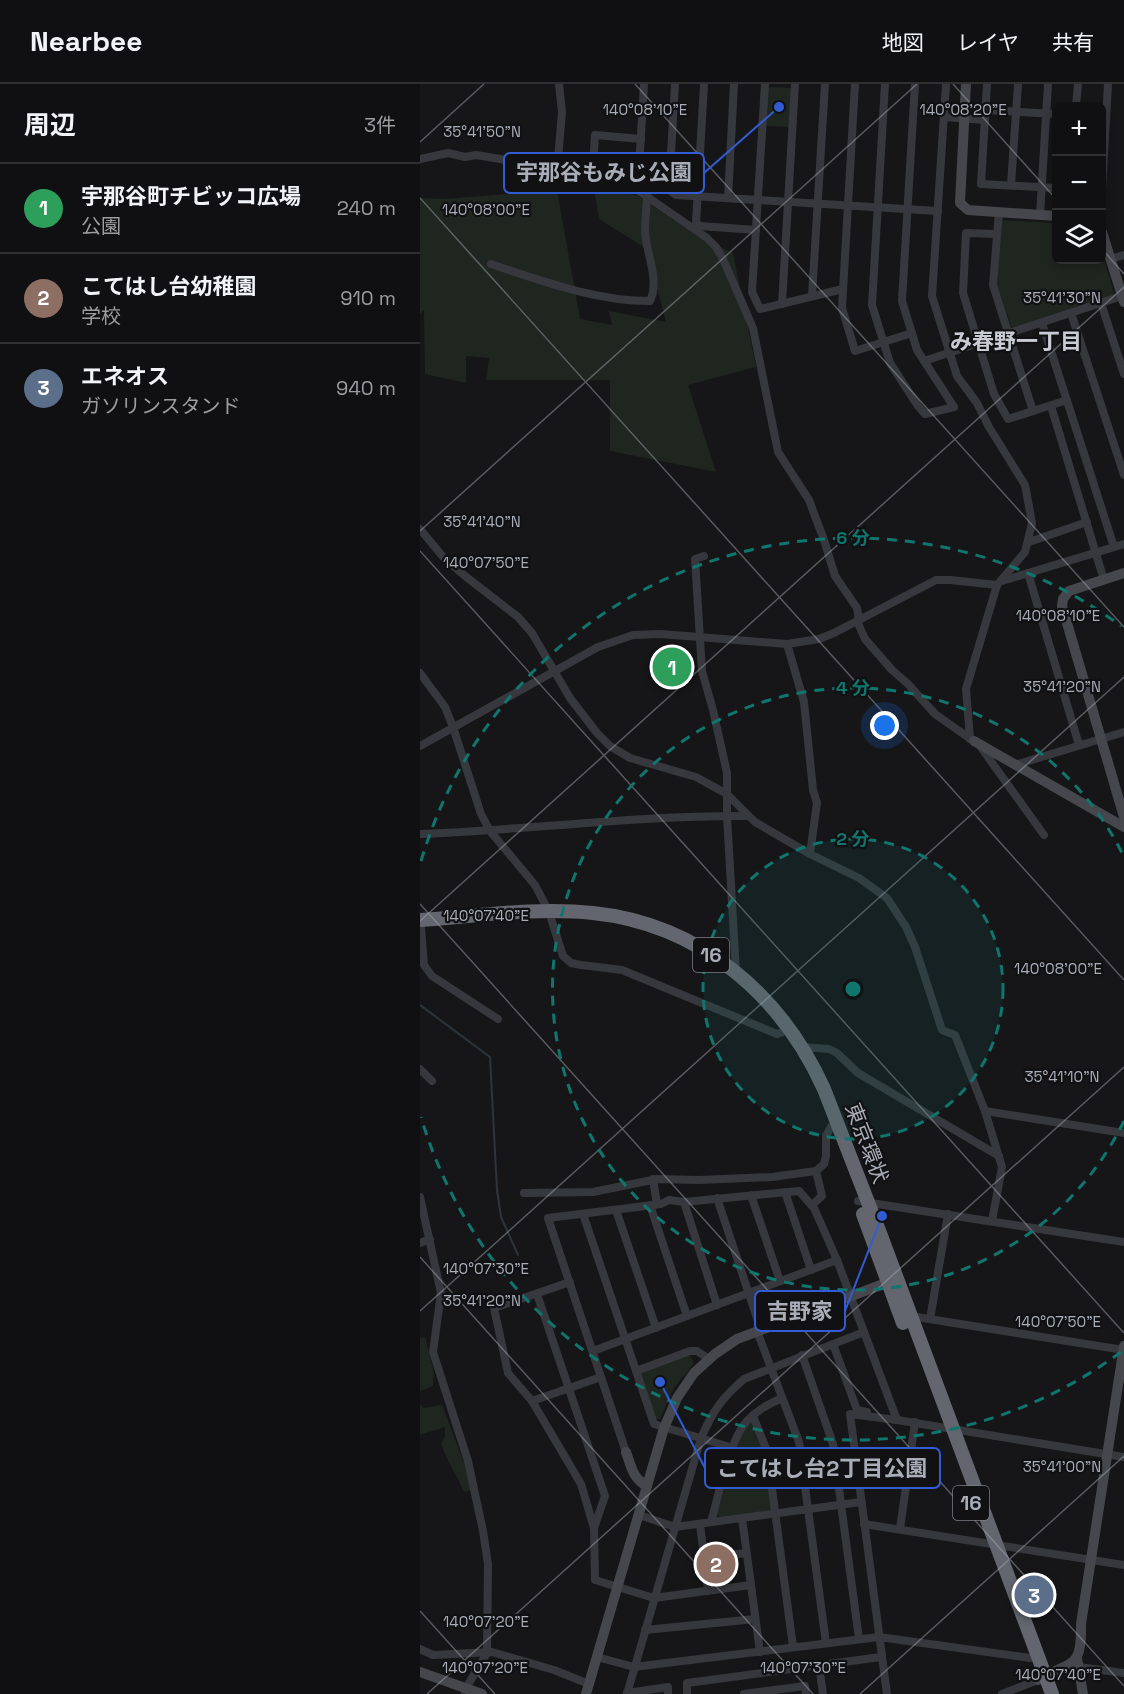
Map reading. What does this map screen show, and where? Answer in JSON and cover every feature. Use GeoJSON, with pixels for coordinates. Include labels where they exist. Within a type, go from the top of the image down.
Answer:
{"type":"FeatureCollection","features":[{"type":"Feature","properties":{"kind":"highway","name":"東京環状"},"geometry":{"type":"LineString","coordinates":[[420,928],[593,913],[641,923],[672,934],[702,949],[736,972],[770,1004],[794,1033],[824,1089],[862,1201],[1041,1678],[1043,1694]]}},
{"type":"Feature","properties":{"kind":"highway","name":"東京環状"},"geometry":{"type":"LineString","coordinates":[[420,920],[551,916],[615,924],[642,931],[698,956],[745,989],[783,1032],[816,1088],[862,1201]]}},
{"type":"Feature","properties":{"kind":"highway","name":"東京環状"},"geometry":{"type":"LineString","coordinates":[[892,1281],[910,1316],[947,1428]]}},
{"type":"Feature","properties":{"kind":"highway","name":"東京環状"},"geometry":{"type":"LineString","coordinates":[[991,1543],[1030,1658],[1052,1694]]}},
{"type":"Feature","properties":{"kind":"street"},"geometry":{"type":"LineString","coordinates":[[559,84],[562,117],[558,159],[562,171]]}},
{"type":"Feature","properties":{"kind":"street"},"geometry":{"type":"LineString","coordinates":[[639,168],[644,84]]}},
{"type":"Feature","properties":{"kind":"street"},"geometry":{"type":"LineString","coordinates":[[660,184],[670,171],[675,84]]}},
{"type":"Feature","properties":{"kind":"street"},"geometry":{"type":"LineString","coordinates":[[704,84],[696,223],[700,226],[756,230]]}},
{"type":"Feature","properties":{"kind":"street"},"geometry":{"type":"LineString","coordinates":[[728,198],[735,84]]}},
{"type":"Feature","properties":{"kind":"street"},"geometry":{"type":"LineString","coordinates":[[765,84],[752,292],[760,309],[843,289]]}},
{"type":"Feature","properties":{"kind":"street"},"geometry":{"type":"LineString","coordinates":[[782,304],[795,84]]}},
{"type":"Feature","properties":{"kind":"street"},"geometry":{"type":"LineString","coordinates":[[812,296],[825,84]]}},
{"type":"Feature","properties":{"kind":"street"},"geometry":{"type":"LineString","coordinates":[[855,84],[842,308],[855,351],[912,333]]}},
{"type":"Feature","properties":{"kind":"street"},"geometry":{"type":"LineString","coordinates":[[885,84],[872,305],[890,363],[925,414],[954,407],[917,350],[902,301],[915,84]]}},
{"type":"Feature","properties":{"kind":"street"},"geometry":{"type":"LineString","coordinates":[[946,84],[932,296],[957,376],[977,403],[1025,485],[1032,523],[1025,552],[999,583],[966,689],[974,741],[1006,780],[1044,835]]}},
{"type":"Feature","properties":{"kind":"street"},"geometry":{"type":"LineString","coordinates":[[966,84],[960,203],[968,210],[1052,216]]}},
{"type":"Feature","properties":{"kind":"street"},"geometry":{"type":"LineString","coordinates":[[987,84],[981,184],[1052,188]]}},
{"type":"Feature","properties":{"kind":"street"},"geometry":{"type":"LineString","coordinates":[[1011,185],[1018,84]]}},
{"type":"Feature","properties":{"kind":"street"},"geometry":{"type":"LineString","coordinates":[[1040,215],[1047,84]]}},
{"type":"Feature","properties":{"kind":"street"},"geometry":{"type":"LineString","coordinates":[[1076,102],[1078,84]]}},
{"type":"Feature","properties":{"kind":"street"},"geometry":{"type":"LineString","coordinates":[[1106,102],[1108,84]]}},
{"type":"Feature","properties":{"kind":"street"},"geometry":{"type":"LineString","coordinates":[[986,110],[1052,114]]}},
{"type":"Feature","properties":{"kind":"street"},"geometry":{"type":"LineString","coordinates":[[944,117],[985,120]]}},
{"type":"Feature","properties":{"kind":"street"},"geometry":{"type":"LineString","coordinates":[[641,139],[595,135],[593,166],[639,168],[676,195],[938,211]]}},
{"type":"Feature","properties":{"kind":"street"},"geometry":{"type":"LineString","coordinates":[[420,159],[448,153],[465,157],[476,155],[506,160],[526,169],[556,175],[562,171],[618,180],[647,196],[716,246],[753,328],[778,452],[809,500],[835,576],[857,608],[858,620],[865,639],[935,714],[974,741],[1124,827]]}},
{"type":"Feature","properties":{"kind":"street"},"geometry":{"type":"LineString","coordinates":[[491,264],[561,286],[630,301],[650,301],[654,292],[651,257],[645,239],[647,196]]}},
{"type":"Feature","properties":{"kind":"street"},"geometry":{"type":"LineString","coordinates":[[999,212],[993,285],[1033,411]]}},
{"type":"Feature","properties":{"kind":"street"},"geometry":{"type":"LineString","coordinates":[[997,234],[966,233],[963,293],[994,394],[1008,419],[1067,400]]}},
{"type":"Feature","properties":{"kind":"street"},"geometry":{"type":"LineString","coordinates":[[924,361],[1101,303],[1123,299],[1106,247]]}},
{"type":"Feature","properties":{"kind":"street"},"geometry":{"type":"LineString","coordinates":[[1110,259],[1124,255]]}},
{"type":"Feature","properties":{"kind":"street"},"geometry":{"type":"LineString","coordinates":[[1101,303],[1124,374]]}},
{"type":"Feature","properties":{"kind":"street"},"geometry":{"type":"LineString","coordinates":[[1071,313],[1124,475]]}},
{"type":"Feature","properties":{"kind":"street"},"geometry":{"type":"LineString","coordinates":[[1042,323],[1114,547]]}},
{"type":"Feature","properties":{"kind":"street"},"geometry":{"type":"LineString","coordinates":[[1051,406],[1104,580]]}},
{"type":"Feature","properties":{"kind":"street"},"geometry":{"type":"LineString","coordinates":[[1029,542],[1087,522]]}},
{"type":"Feature","properties":{"kind":"street"},"geometry":{"type":"LineString","coordinates":[[420,529],[444,558],[518,618],[532,633],[570,698],[610,746],[630,758],[696,777],[727,794],[748,816],[810,854],[867,883],[887,898],[915,947],[942,1030],[955,1035],[985,1111],[1002,1167],[992,1221]]}},
{"type":"Feature","properties":{"kind":"street"},"geometry":{"type":"LineString","coordinates":[[420,746],[598,647],[633,635],[661,634],[787,644],[819,639],[936,580],[999,583],[1124,544]]}},
{"type":"Feature","properties":{"kind":"street"},"geometry":{"type":"LineString","coordinates":[[704,556],[695,559],[702,671],[727,773],[727,816],[736,972]]}},
{"type":"Feature","properties":{"kind":"street"},"geometry":{"type":"LineString","coordinates":[[1028,573],[1079,745]]}},
{"type":"Feature","properties":{"kind":"street"},"geometry":{"type":"LineString","coordinates":[[1124,573],[1070,591],[1063,599],[1062,606],[1124,817]]}},
{"type":"Feature","properties":{"kind":"street"},"geometry":{"type":"LineString","coordinates":[[787,644],[804,702],[813,790],[817,803],[810,854]]}},
{"type":"Feature","properties":{"kind":"street"},"geometry":{"type":"LineString","coordinates":[[420,673],[440,698],[453,727],[477,804],[490,831],[535,885],[551,916],[563,956],[571,963],[622,970],[777,1034],[783,1032]]}},
{"type":"Feature","properties":{"kind":"street"},"geometry":{"type":"LineString","coordinates":[[1015,765],[1124,732]]}},
{"type":"Feature","properties":{"kind":"street"},"geometry":{"type":"LineString","coordinates":[[420,834],[490,831],[638,819],[748,816]]}},
{"type":"Feature","properties":{"kind":"street"},"geometry":{"type":"LineString","coordinates":[[420,928],[424,965],[432,976],[498,1019]]}},
{"type":"Feature","properties":{"kind":"street"},"geometry":{"type":"LineString","coordinates":[[802,1047],[829,1049],[837,1053],[858,1073],[999,1156]]}},
{"type":"Feature","properties":{"kind":"street"},"geometry":{"type":"LineString","coordinates":[[420,1069],[432,1081]]}},
{"type":"Feature","properties":{"kind":"street"},"geometry":{"type":"LineString","coordinates":[[985,1111],[1124,1133]]}},
{"type":"Feature","properties":{"kind":"street"},"geometry":{"type":"LineString","coordinates":[[524,1193],[593,1191],[653,1179],[699,1180],[762,1177],[816,1171],[824,1164],[826,1136],[831,1127]]}},
{"type":"Feature","properties":{"kind":"street"},"geometry":{"type":"LineString","coordinates":[[812,1205],[822,1196],[816,1171]]}},
{"type":"Feature","properties":{"kind":"street"},"geometry":{"type":"LineString","coordinates":[[653,1179],[653,1205],[687,1316]]}},
{"type":"Feature","properties":{"kind":"street"},"geometry":{"type":"LineString","coordinates":[[647,1486],[634,1476],[548,1218],[653,1205],[669,1200],[684,1202],[799,1191],[812,1205],[837,1260],[897,1420]]}},
{"type":"Feature","properties":{"kind":"street"},"geometry":{"type":"LineString","coordinates":[[785,1192],[811,1270]]}},
{"type":"Feature","properties":{"kind":"street"},"geometry":{"type":"LineString","coordinates":[[751,1195],[780,1281]]}},
{"type":"Feature","properties":{"kind":"street"},"geometry":{"type":"LineString","coordinates":[[420,1197],[441,1293],[433,1352],[468,1461],[488,1564],[487,1653],[465,1691]]}},
{"type":"Feature","properties":{"kind":"street"},"geometry":{"type":"LineString","coordinates":[[717,1198],[771,1367],[799,1442],[826,1643]]}},
{"type":"Feature","properties":{"kind":"street"},"geometry":{"type":"LineString","coordinates":[[862,1201],[1124,1242]]}},
{"type":"Feature","properties":{"kind":"street"},"geometry":{"type":"LineString","coordinates":[[684,1202],[717,1305]]}},
{"type":"Feature","properties":{"kind":"street"},"geometry":{"type":"LineString","coordinates":[[616,1210],[656,1328]]}},
{"type":"Feature","properties":{"kind":"street"},"geometry":{"type":"LineString","coordinates":[[584,1214],[654,1424],[733,1448]]}},
{"type":"Feature","properties":{"kind":"street"},"geometry":{"type":"LineString","coordinates":[[930,1319],[948,1214]]}},
{"type":"Feature","properties":{"kind":"street"},"geometry":{"type":"LineString","coordinates":[[420,1243],[430,1239]]}},
{"type":"Feature","properties":{"kind":"street"},"geometry":{"type":"LineString","coordinates":[[593,1351],[837,1260]]}},
{"type":"Feature","properties":{"kind":"street"},"geometry":{"type":"LineString","coordinates":[[420,1649],[433,1655],[492,1652],[554,1670],[588,1689],[664,1428],[685,1384],[709,1359],[738,1339],[892,1281]]}},
{"type":"Feature","properties":{"kind":"street"},"geometry":{"type":"LineString","coordinates":[[570,1282],[494,1308],[508,1373],[532,1401],[581,1484],[594,1528],[595,1580],[654,1598],[751,1585]]}},
{"type":"Feature","properties":{"kind":"street"},"geometry":{"type":"LineString","coordinates":[[537,1294],[605,1496],[594,1528]]}},
{"type":"Feature","properties":{"kind":"street"},"geometry":{"type":"LineString","coordinates":[[910,1316],[1124,1348],[1081,1624],[1081,1651],[1078,1662],[1083,1694]]}},
{"type":"Feature","properties":{"kind":"street"},"geometry":{"type":"LineString","coordinates":[[668,1694],[668,1686],[627,1693],[701,1438],[713,1410],[728,1392],[744,1379],[864,1332]]}},
{"type":"Feature","properties":{"kind":"street"},"geometry":{"type":"LineString","coordinates":[[833,1344],[857,1410],[868,1412],[873,1417]]}},
{"type":"Feature","properties":{"kind":"street"},"geometry":{"type":"LineString","coordinates":[[636,1371],[690,1351],[697,1351],[709,1359]]}},
{"type":"Feature","properties":{"kind":"street"},"geometry":{"type":"LineString","coordinates":[[802,1355],[831,1433],[859,1639]]}},
{"type":"Feature","properties":{"kind":"street"},"geometry":{"type":"LineString","coordinates":[[532,1401],[601,1377]]}},
{"type":"Feature","properties":{"kind":"street"},"geometry":{"type":"LineString","coordinates":[[711,1522],[733,1448],[743,1426],[762,1407],[782,1398]]}},
{"type":"Feature","properties":{"kind":"street"},"geometry":{"type":"LineString","coordinates":[[887,1694],[850,1414],[915,1422],[1124,1456]]}},
{"type":"Feature","properties":{"kind":"street"},"geometry":{"type":"LineString","coordinates":[[753,1416],[767,1451],[793,1647]]}},
{"type":"Feature","properties":{"kind":"street"},"geometry":{"type":"LineString","coordinates":[[900,1529],[915,1422]]}},
{"type":"Feature","properties":{"kind":"street"},"geometry":{"type":"LineString","coordinates":[[639,1515],[675,1527],[861,1502]]}},
{"type":"Feature","properties":{"kind":"street"},"geometry":{"type":"LineString","coordinates":[[742,1518],[760,1652]]}},
{"type":"Feature","properties":{"kind":"street"},"geometry":{"type":"LineString","coordinates":[[699,1524],[708,1591]]}},
{"type":"Feature","properties":{"kind":"street"},"geometry":{"type":"LineString","coordinates":[[864,1524],[1124,1565]]}},
{"type":"Feature","properties":{"kind":"street"},"geometry":{"type":"LineString","coordinates":[[704,1558],[746,1553]]}},
{"type":"Feature","properties":{"kind":"street"},"geometry":{"type":"LineString","coordinates":[[645,1630],[755,1619]]}},
{"type":"Feature","properties":{"kind":"street"},"geometry":{"type":"LineString","coordinates":[[597,1657],[633,1667],[879,1637],[1030,1658]]}},
{"type":"Feature","properties":{"kind":"street"},"geometry":{"type":"LineString","coordinates":[[687,1694],[687,1683],[881,1657]]}},
{"type":"Feature","properties":{"kind":"street"},"geometry":{"type":"LineString","coordinates":[[1002,1694],[1078,1662],[1124,1673]]}},
{"type":"Feature","properties":{"kind":"street"},"geometry":{"type":"LineString","coordinates":[[819,1665],[823,1694]]}},
{"type":"Feature","properties":{"kind":"street"},"geometry":{"type":"LineString","coordinates":[[420,1672],[465,1691],[482,1694]]}},
{"type":"Feature","properties":{"kind":"street"},"geometry":{"type":"LineString","coordinates":[[744,1694],[805,1686],[806,1694]]}},
{"type":"Feature","properties":{"kind":"shaded area"},"geometry":{"type":"Polygon","coordinates":[[[768,87],[792,88],[790,127],[765,126],[768,87]]]}},
{"type":"Feature","properties":{"kind":"shaded area"},"geometry":{"type":"Polygon","coordinates":[[[593,182],[638,196],[694,234],[733,253],[756,367],[688,385],[716,472],[610,451],[610,380],[486,380],[489,358],[466,356],[466,383],[425,374],[424,310],[420,314],[420,198],[444,199],[557,190],[580,319],[612,325],[609,311],[666,322],[647,249],[599,219],[593,182]]]}},
{"type":"Feature","properties":{"kind":"shaded area"},"geometry":{"type":"Polygon","coordinates":[[[1001,220],[1052,223],[1052,264],[1105,264],[1115,296],[1012,329],[997,285],[1001,220]]]}},
{"type":"Feature","properties":{"kind":"shaded area"},"geometry":{"type":"Polygon","coordinates":[[[425,1337],[434,1373],[433,1386],[420,1391],[420,1338],[425,1337]]]}},
{"type":"Feature","properties":{"kind":"shaded area"},"geometry":{"type":"Polygon","coordinates":[[[689,1354],[694,1363],[674,1388],[660,1419],[655,1419],[640,1375],[642,1371],[689,1354]]]}},
{"type":"Feature","properties":{"kind":"shaded area"},"geometry":{"type":"Polygon","coordinates":[[[420,1404],[423,1408],[442,1405],[474,1489],[464,1492],[446,1455],[441,1443],[445,1437],[445,1427],[420,1435],[420,1404]]]}},
{"type":"Feature","properties":{"kind":"shaded area"},"geometry":{"type":"Polygon","coordinates":[[[750,1422],[754,1422],[765,1453],[773,1508],[769,1511],[721,1518],[717,1514],[737,1444],[750,1422]]]}},
{"type":"Feature","properties":{"kind":"waterway"},"geometry":{"type":"LineString","coordinates":[[420,1005],[490,1057],[497,1190],[501,1217],[518,1255]]}},
{"type":"Feature","properties":{"kind":"place","name":"宇那谷もみじ公園"},"geometry":{"type":"Point","coordinates":[779,107]}},
{"type":"Feature","properties":{"kind":"place","name":"宇那谷町チビッコ広場"},"geometry":{"type":"Point","coordinates":[672,667]}},
{"type":"Feature","properties":{"kind":"place","name":"吉野家"},"geometry":{"type":"Point","coordinates":[882,1216]}},
{"type":"Feature","properties":{"kind":"place","name":"こてはし台2丁目公園"},"geometry":{"type":"Point","coordinates":[660,1382]}},
{"type":"Feature","properties":{"kind":"place","name":"こてはし台幼稚園"},"geometry":{"type":"Point","coordinates":[716,1564]}},
{"type":"Feature","properties":{"kind":"place","name":"エネオス"},"geometry":{"type":"Point","coordinates":[1034,1595]}},
{"type":"Feature","properties":{"kind":"district","name":"み春野一丁目"},"geometry":{"type":"Point","coordinates":[1016,341]}}]}
